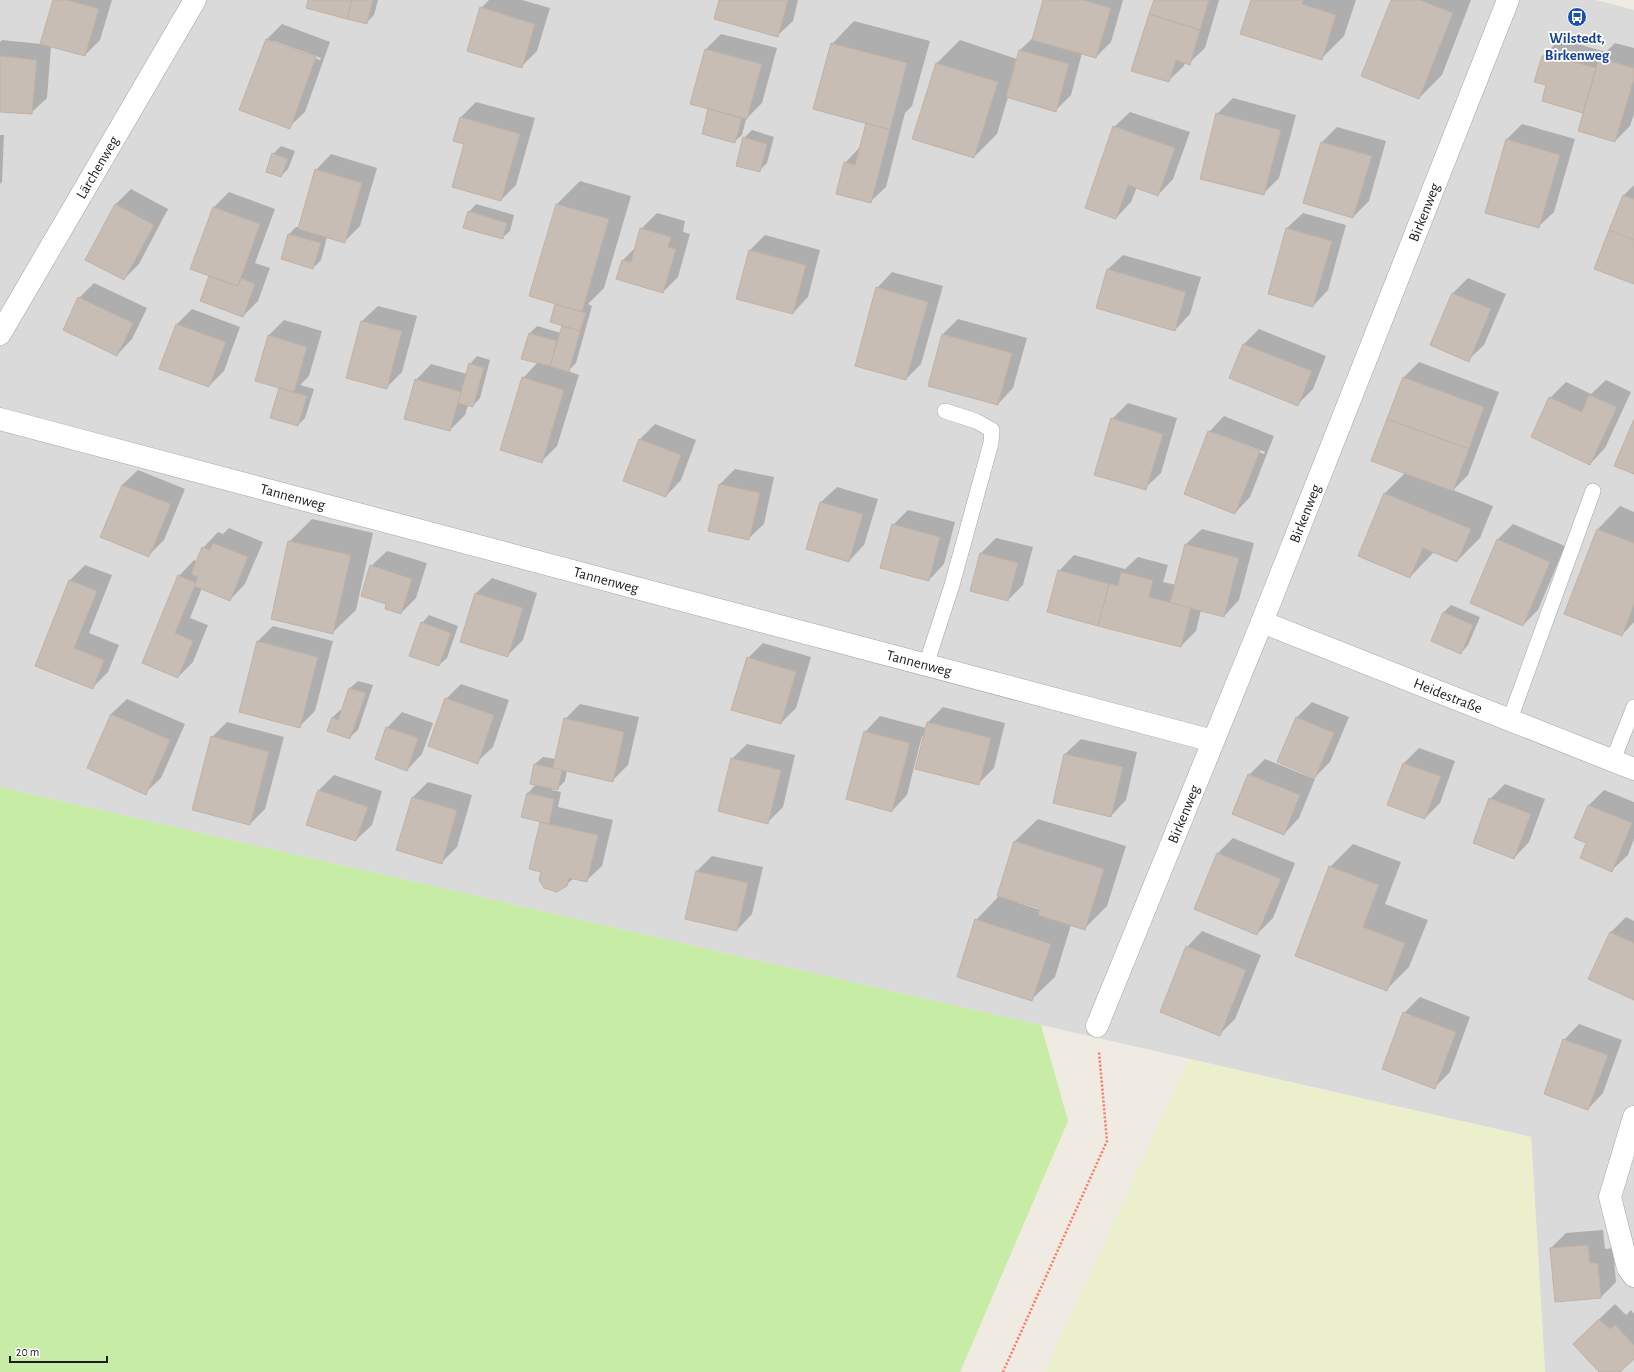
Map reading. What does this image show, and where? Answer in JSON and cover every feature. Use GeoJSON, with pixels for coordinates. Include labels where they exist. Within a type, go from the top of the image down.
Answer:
{"type":"FeatureCollection","features":[{"type":"Feature","properties":{"kind":"street","name":"Lärchenweg"},"geometry":{"type":"LineString","coordinates":[[0,334],[195,0]]}},
{"type":"Feature","properties":{"kind":"street","name":"Birkenweg"},"geometry":{"type":"LineString","coordinates":[[1097,1026],[1262,622],[1508,0]]}},
{"type":"Feature","properties":{"kind":"street","name":"Tannenweg"},"geometry":{"type":"LineString","coordinates":[[0,419],[1213,741]]}},
{"type":"Feature","properties":{"kind":"street","name":"Heidestraße"},"geometry":{"type":"LineString","coordinates":[[1262,622],[1510,719],[1613,760],[1634,770]]}},
{"type":"Feature","properties":{"kind":"street"},"geometry":{"type":"LineString","coordinates":[[1634,1117],[1610,1197],[1628,1268],[1634,1276]]}},
{"type":"Feature","properties":{"kind":"lane"},"geometry":{"type":"LineString","coordinates":[[926,665],[952,585],[991,443],[992,430],[976,421],[945,411]]}},
{"type":"Feature","properties":{"kind":"lane"},"geometry":{"type":"LineString","coordinates":[[1510,719],[1593,491]]}},
{"type":"Feature","properties":{"kind":"lane"},"geometry":{"type":"LineString","coordinates":[[1613,760],[1634,707]]}},
{"type":"Feature","properties":{"kind":"path"},"geometry":{"type":"LineString","coordinates":[[1003,1372],[1107,1141],[1097,1026]]}},
{"type":"Feature","properties":{"kind":"shaded area"},"geometry":{"type":"Polygon","coordinates":[[[0,0],[1596,0],[1634,10],[1634,1372],[1545,1372],[1531,1137],[0,787],[0,0]]]}},
{"type":"Feature","properties":{"kind":"green space"},"geometry":{"type":"Polygon","coordinates":[[[0,787],[1041,1025],[1068,1121],[960,1372],[0,1372],[0,787]]]}},
{"type":"Feature","properties":{"kind":"green space"},"geometry":{"type":"Polygon","coordinates":[[[1189,1059],[1531,1137],[1545,1372],[1045,1372],[1189,1059]]]}},
{"type":"Feature","properties":{"kind":"building"},"geometry":{"type":"Polygon","coordinates":[[[53,0],[68,0],[99,9],[85,56],[40,44],[53,0]]]}},
{"type":"Feature","properties":{"kind":"building"},"geometry":{"type":"Polygon","coordinates":[[[308,0],[352,0],[347,19],[306,8],[308,0]]]}},
{"type":"Feature","properties":{"kind":"building"},"geometry":{"type":"Polygon","coordinates":[[[352,0],[373,0],[367,24],[347,19],[352,0]]]}},
{"type":"Feature","properties":{"kind":"building"},"geometry":{"type":"Polygon","coordinates":[[[719,0],[788,0],[778,37],[714,19],[719,0]]]}},
{"type":"Feature","properties":{"kind":"building"},"geometry":{"type":"Polygon","coordinates":[[[1043,0],[1083,0],[1111,8],[1096,58],[1032,40],[1043,0]]]}},
{"type":"Feature","properties":{"kind":"building"},"geometry":{"type":"Polygon","coordinates":[[[1154,0],[1209,0],[1200,30],[1149,14],[1154,0]]]}},
{"type":"Feature","properties":{"kind":"building"},"geometry":{"type":"Polygon","coordinates":[[[1251,0],[1304,0],[1302,4],[1336,15],[1322,60],[1240,34],[1251,0]]]}},
{"type":"Feature","properties":{"kind":"building"},"geometry":{"type":"Polygon","coordinates":[[[1391,0],[1420,0],[1453,13],[1419,99],[1361,76],[1391,0]]]}},
{"type":"Feature","properties":{"kind":"building"},"geometry":{"type":"Polygon","coordinates":[[[480,7],[535,24],[522,68],[467,51],[480,7]]]}},
{"type":"Feature","properties":{"kind":"building"},"geometry":{"type":"Polygon","coordinates":[[[1149,14],[1200,30],[1190,65],[1176,60],[1169,82],[1131,71],[1149,14]]]}},
{"type":"Feature","properties":{"kind":"building"},"geometry":{"type":"Polygon","coordinates":[[[266,39],[316,57],[290,129],[239,110],[266,39]]]}},
{"type":"Feature","properties":{"kind":"building"},"geometry":{"type":"Polygon","coordinates":[[[831,43],[907,63],[890,130],[813,109],[831,43]]]}},
{"type":"Feature","properties":{"kind":"building"},"geometry":{"type":"Polygon","coordinates":[[[705,49],[762,64],[747,119],[690,104],[705,49]]]}},
{"type":"Feature","properties":{"kind":"building"},"geometry":{"type":"Polygon","coordinates":[[[1019,50],[1069,64],[1056,112],[1006,97],[1019,50]]]}},
{"type":"Feature","properties":{"kind":"building"},"geometry":{"type":"Polygon","coordinates":[[[0,56],[37,60],[32,114],[0,112],[0,56]]]}},
{"type":"Feature","properties":{"kind":"building"},"geometry":{"type":"Polygon","coordinates":[[[1542,56],[1554,59],[1554,56],[1596,68],[1583,113],[1542,101],[1546,85],[1534,82],[1542,56]]]}},
{"type":"Feature","properties":{"kind":"building"},"geometry":{"type":"Polygon","coordinates":[[[1599,58],[1634,68],[1634,79],[1615,142],[1578,131],[1599,58]]]}},
{"type":"Feature","properties":{"kind":"building"},"geometry":{"type":"Polygon","coordinates":[[[936,63],[998,82],[974,158],[912,139],[936,63]]]}},
{"type":"Feature","properties":{"kind":"building"},"geometry":{"type":"Polygon","coordinates":[[[708,109],[742,118],[735,143],[702,134],[708,109]]]}},
{"type":"Feature","properties":{"kind":"building"},"geometry":{"type":"Polygon","coordinates":[[[1216,113],[1281,130],[1264,195],[1200,179],[1216,113]]]}},
{"type":"Feature","properties":{"kind":"building"},"geometry":{"type":"Polygon","coordinates":[[[460,117],[520,134],[501,201],[452,187],[464,144],[453,141],[460,117]]]}},
{"type":"Feature","properties":{"kind":"building"},"geometry":{"type":"Polygon","coordinates":[[[866,123],[890,130],[871,203],[836,194],[844,162],[855,165],[866,123]]]}},
{"type":"Feature","properties":{"kind":"building"},"geometry":{"type":"Polygon","coordinates":[[[1113,126],[1175,148],[1158,196],[1128,185],[1116,219],[1085,208],[1113,126]]]}},
{"type":"Feature","properties":{"kind":"building"},"geometry":{"type":"Polygon","coordinates":[[[743,137],[767,144],[760,172],[736,166],[743,137]]]}},
{"type":"Feature","properties":{"kind":"building"},"geometry":{"type":"Polygon","coordinates":[[[1506,139],[1560,155],[1539,228],[1485,213],[1506,139]]]}},
{"type":"Feature","properties":{"kind":"building"},"geometry":{"type":"Polygon","coordinates":[[[1321,142],[1372,156],[1353,218],[1303,203],[1321,142]]]}},
{"type":"Feature","properties":{"kind":"building"},"geometry":{"type":"Polygon","coordinates":[[[272,153],[288,159],[281,177],[266,172],[272,153]]]}},
{"type":"Feature","properties":{"kind":"building"},"geometry":{"type":"Polygon","coordinates":[[[315,169],[362,183],[345,243],[298,229],[315,169]]]}},
{"type":"Feature","properties":{"kind":"building"},"geometry":{"type":"Polygon","coordinates":[[[1623,195],[1634,199],[1634,240],[1609,230],[1623,195]]]}},
{"type":"Feature","properties":{"kind":"building"},"geometry":{"type":"Polygon","coordinates":[[[115,204],[154,225],[124,280],[85,260],[115,204]]]}},
{"type":"Feature","properties":{"kind":"building"},"geometry":{"type":"Polygon","coordinates":[[[556,204],[609,219],[582,312],[529,296],[556,204]]]}},
{"type":"Feature","properties":{"kind":"building"},"geometry":{"type":"Polygon","coordinates":[[[213,207],[260,224],[238,286],[190,269],[213,207]]]}},
{"type":"Feature","properties":{"kind":"building"},"geometry":{"type":"Polygon","coordinates":[[[468,211],[507,223],[503,239],[463,228],[468,211]]]}},
{"type":"Feature","properties":{"kind":"building"},"geometry":{"type":"Polygon","coordinates":[[[640,228],[671,237],[668,247],[676,249],[663,293],[616,279],[622,260],[631,262],[640,228]]]}},
{"type":"Feature","properties":{"kind":"building"},"geometry":{"type":"Polygon","coordinates":[[[1286,228],[1332,241],[1313,307],[1268,294],[1286,228]]]}},
{"type":"Feature","properties":{"kind":"building"},"geometry":{"type":"Polygon","coordinates":[[[1609,230],[1634,240],[1634,284],[1594,269],[1609,230]]]}},
{"type":"Feature","properties":{"kind":"building"},"geometry":{"type":"Polygon","coordinates":[[[288,234],[321,243],[313,269],[281,259],[288,234]]]}},
{"type":"Feature","properties":{"kind":"building"},"geometry":{"type":"Polygon","coordinates":[[[749,250],[806,265],[793,314],[736,299],[749,250]]]}},
{"type":"Feature","properties":{"kind":"building"},"geometry":{"type":"Polygon","coordinates":[[[1107,269],[1186,292],[1175,331],[1096,308],[1107,269]]]}},
{"type":"Feature","properties":{"kind":"building"},"geometry":{"type":"Polygon","coordinates":[[[209,276],[238,286],[241,278],[255,284],[243,317],[200,301],[209,276]]]}},
{"type":"Feature","properties":{"kind":"building"},"geometry":{"type":"Polygon","coordinates":[[[876,287],[928,302],[906,380],[855,366],[876,287]]]}},
{"type":"Feature","properties":{"kind":"building"},"geometry":{"type":"Polygon","coordinates":[[[1452,293],[1491,309],[1469,362],[1430,345],[1452,293]]]}},
{"type":"Feature","properties":{"kind":"building"},"geometry":{"type":"Polygon","coordinates":[[[78,297],[133,323],[117,356],[63,330],[78,297]]]}},
{"type":"Feature","properties":{"kind":"building"},"geometry":{"type":"Polygon","coordinates":[[[555,304],[586,313],[580,331],[550,322],[555,304]]]}},
{"type":"Feature","properties":{"kind":"building"},"geometry":{"type":"Polygon","coordinates":[[[361,321],[402,331],[387,389],[346,378],[361,321]]]}},
{"type":"Feature","properties":{"kind":"building"},"geometry":{"type":"Polygon","coordinates":[[[176,324],[226,342],[209,387],[159,369],[176,324]]]}},
{"type":"Feature","properties":{"kind":"building"},"geometry":{"type":"Polygon","coordinates":[[[562,326],[580,331],[569,372],[550,366],[562,326]]]}},
{"type":"Feature","properties":{"kind":"building"},"geometry":{"type":"Polygon","coordinates":[[[529,333],[557,341],[550,366],[521,359],[529,333]]]}},
{"type":"Feature","properties":{"kind":"building"},"geometry":{"type":"Polygon","coordinates":[[[942,334],[1012,353],[998,405],[928,386],[942,334]]]}},
{"type":"Feature","properties":{"kind":"building"},"geometry":{"type":"Polygon","coordinates":[[[268,335],[307,347],[294,392],[255,381],[268,335]]]}},
{"type":"Feature","properties":{"kind":"building"},"geometry":{"type":"Polygon","coordinates":[[[1243,344],[1312,371],[1298,406],[1229,378],[1243,344]]]}},
{"type":"Feature","properties":{"kind":"building"},"geometry":{"type":"Polygon","coordinates":[[[469,363],[484,368],[473,407],[458,403],[469,363]]]}},
{"type":"Feature","properties":{"kind":"building"},"geometry":{"type":"Polygon","coordinates":[[[522,377],[564,390],[542,463],[500,450],[522,377]]]}},
{"type":"Feature","properties":{"kind":"building"},"geometry":{"type":"Polygon","coordinates":[[[1403,377],[1484,407],[1469,449],[1387,419],[1403,377]]]}},
{"type":"Feature","properties":{"kind":"building"},"geometry":{"type":"Polygon","coordinates":[[[415,379],[461,392],[450,431],[404,419],[415,379]]]}},
{"type":"Feature","properties":{"kind":"building"},"geometry":{"type":"Polygon","coordinates":[[[279,388],[307,396],[298,426],[270,418],[279,388]]]}},
{"type":"Feature","properties":{"kind":"building"},"geometry":{"type":"Polygon","coordinates":[[[1589,395],[1617,407],[1590,465],[1531,437],[1549,397],[1582,412],[1589,395]]]}},
{"type":"Feature","properties":{"kind":"building"},"geometry":{"type":"Polygon","coordinates":[[[1111,418],[1163,434],[1146,490],[1094,475],[1111,418]]]}},
{"type":"Feature","properties":{"kind":"building"},"geometry":{"type":"Polygon","coordinates":[[[1387,419],[1469,449],[1453,491],[1371,461],[1387,419]]]}},
{"type":"Feature","properties":{"kind":"building"},"geometry":{"type":"Polygon","coordinates":[[[1634,419],[1634,474],[1614,466],[1634,419]]]}},
{"type":"Feature","properties":{"kind":"building"},"geometry":{"type":"Polygon","coordinates":[[[1208,431],[1260,451],[1235,514],[1184,494],[1208,431]]]}},
{"type":"Feature","properties":{"kind":"building"},"geometry":{"type":"Polygon","coordinates":[[[639,439],[681,455],[666,497],[623,481],[639,439]]]}},
{"type":"Feature","properties":{"kind":"building"},"geometry":{"type":"Polygon","coordinates":[[[719,484],[760,493],[749,540],[708,531],[719,484]]]}},
{"type":"Feature","properties":{"kind":"building"},"geometry":{"type":"Polygon","coordinates":[[[122,485],[171,504],[149,557],[100,537],[122,485]]]}},
{"type":"Feature","properties":{"kind":"building"},"geometry":{"type":"Polygon","coordinates":[[[1384,493],[1471,529],[1457,562],[1423,548],[1410,578],[1358,556],[1384,493]]]}},
{"type":"Feature","properties":{"kind":"building"},"geometry":{"type":"Polygon","coordinates":[[[820,502],[863,514],[849,562],[806,549],[820,502]]]}},
{"type":"Feature","properties":{"kind":"building"},"geometry":{"type":"Polygon","coordinates":[[[892,524],[940,537],[929,581],[880,568],[892,524]]]}},
{"type":"Feature","properties":{"kind":"building"},"geometry":{"type":"Polygon","coordinates":[[[1597,529],[1634,543],[1634,604],[1622,636],[1564,614],[1597,529]]]}},
{"type":"Feature","properties":{"kind":"building"},"geometry":{"type":"Polygon","coordinates":[[[1497,539],[1550,562],[1523,626],[1470,603],[1497,539]]]}},
{"type":"Feature","properties":{"kind":"building"},"geometry":{"type":"Polygon","coordinates":[[[288,541],[351,555],[333,634],[271,619],[288,541]]]}},
{"type":"Feature","properties":{"kind":"building"},"geometry":{"type":"Polygon","coordinates":[[[213,543],[248,557],[230,601],[194,586],[198,577],[191,574],[202,547],[210,550],[213,543]]]}},
{"type":"Feature","properties":{"kind":"building"},"geometry":{"type":"Polygon","coordinates":[[[1185,544],[1239,558],[1224,617],[1170,603],[1185,544]]]}},
{"type":"Feature","properties":{"kind":"building"},"geometry":{"type":"Polygon","coordinates":[[[980,553],[1018,563],[1008,601],[970,591],[980,553]]]}},
{"type":"Feature","properties":{"kind":"building"},"geometry":{"type":"Polygon","coordinates":[[[370,565],[412,579],[401,614],[385,609],[386,604],[361,596],[370,565]]]}},
{"type":"Feature","properties":{"kind":"building"},"geometry":{"type":"Polygon","coordinates":[[[1058,570],[1109,584],[1098,626],[1047,612],[1058,570]]]}},
{"type":"Feature","properties":{"kind":"building"},"geometry":{"type":"Polygon","coordinates":[[[1121,572],[1153,580],[1149,597],[1191,608],[1181,647],[1098,626],[1109,584],[1118,586],[1121,572]]]}},
{"type":"Feature","properties":{"kind":"building"},"geometry":{"type":"Polygon","coordinates":[[[178,575],[196,583],[175,633],[193,641],[178,678],[142,663],[178,575]]]}},
{"type":"Feature","properties":{"kind":"building"},"geometry":{"type":"Polygon","coordinates":[[[69,580],[97,591],[74,648],[104,660],[93,689],[35,666],[69,580]]]}},
{"type":"Feature","properties":{"kind":"building"},"geometry":{"type":"Polygon","coordinates":[[[475,593],[523,608],[508,657],[460,642],[475,593]]]}},
{"type":"Feature","properties":{"kind":"building"},"geometry":{"type":"Polygon","coordinates":[[[1443,612],[1473,625],[1461,654],[1431,641],[1443,612]]]}},
{"type":"Feature","properties":{"kind":"building"},"geometry":{"type":"Polygon","coordinates":[[[421,622],[451,633],[439,666],[409,656],[421,622]]]}},
{"type":"Feature","properties":{"kind":"building"},"geometry":{"type":"Polygon","coordinates":[[[257,641],[318,657],[300,728],[239,712],[257,641]]]}},
{"type":"Feature","properties":{"kind":"building"},"geometry":{"type":"Polygon","coordinates":[[[747,657],[796,672],[781,724],[731,710],[747,657]]]}},
{"type":"Feature","properties":{"kind":"building"},"geometry":{"type":"Polygon","coordinates":[[[349,688],[366,693],[350,739],[327,731],[332,717],[338,720],[349,688]]]}},
{"type":"Feature","properties":{"kind":"building"},"geometry":{"type":"Polygon","coordinates":[[[445,698],[494,715],[478,764],[428,746],[445,698]]]}},
{"type":"Feature","properties":{"kind":"building"},"geometry":{"type":"Polygon","coordinates":[[[111,714],[170,740],[146,795],[87,768],[111,714]]]}},
{"type":"Feature","properties":{"kind":"building"},"geometry":{"type":"Polygon","coordinates":[[[1296,717],[1334,733],[1315,778],[1277,762],[1296,717]]]}},
{"type":"Feature","properties":{"kind":"building"},"geometry":{"type":"Polygon","coordinates":[[[564,718],[624,732],[613,782],[553,768],[564,718]]]}},
{"type":"Feature","properties":{"kind":"building"},"geometry":{"type":"Polygon","coordinates":[[[927,722],[991,738],[979,785],[915,769],[927,722]]]}},
{"type":"Feature","properties":{"kind":"building"},"geometry":{"type":"Polygon","coordinates":[[[386,727],[418,738],[407,771],[375,759],[386,727]]]}},
{"type":"Feature","properties":{"kind":"building"},"geometry":{"type":"Polygon","coordinates":[[[864,731],[910,743],[892,812],[846,799],[864,731]]]}},
{"type":"Feature","properties":{"kind":"building"},"geometry":{"type":"Polygon","coordinates":[[[211,736],[269,752],[250,825],[192,810],[211,736]]]}},
{"type":"Feature","properties":{"kind":"building"},"geometry":{"type":"Polygon","coordinates":[[[1064,754],[1123,767],[1111,817],[1053,803],[1064,754]]]}},
{"type":"Feature","properties":{"kind":"building"},"geometry":{"type":"Polygon","coordinates":[[[731,758],[781,770],[768,824],[718,811],[731,758]]]}},
{"type":"Feature","properties":{"kind":"building"},"geometry":{"type":"Polygon","coordinates":[[[1403,763],[1441,776],[1425,819],[1387,805],[1403,763]]]}},
{"type":"Feature","properties":{"kind":"building"},"geometry":{"type":"Polygon","coordinates":[[[534,764],[562,770],[558,790],[530,784],[534,764]]]}},
{"type":"Feature","properties":{"kind":"building"},"geometry":{"type":"Polygon","coordinates":[[[1248,774],[1300,795],[1284,835],[1232,814],[1248,774]]]}},
{"type":"Feature","properties":{"kind":"building"},"geometry":{"type":"Polygon","coordinates":[[[318,790],[368,807],[356,841],[306,825],[318,790]]]}},
{"type":"Feature","properties":{"kind":"building"},"geometry":{"type":"Polygon","coordinates":[[[527,793],[554,799],[549,824],[521,817],[527,793]]]}},
{"type":"Feature","properties":{"kind":"building"},"geometry":{"type":"Polygon","coordinates":[[[412,797],[457,810],[442,864],[396,850],[412,797]]]}},
{"type":"Feature","properties":{"kind":"building"},"geometry":{"type":"Polygon","coordinates":[[[1489,798],[1531,814],[1514,859],[1473,843],[1489,798]]]}},
{"type":"Feature","properties":{"kind":"building"},"geometry":{"type":"Polygon","coordinates":[[[1588,805],[1632,823],[1612,872],[1580,858],[1586,843],[1574,838],[1588,805]]]}},
{"type":"Feature","properties":{"kind":"building"},"geometry":{"type":"Polygon","coordinates":[[[540,822],[598,835],[587,882],[569,878],[567,886],[557,892],[544,888],[539,880],[541,872],[529,869],[540,822]]]}},
{"type":"Feature","properties":{"kind":"building"},"geometry":{"type":"Polygon","coordinates":[[[1014,841],[1104,869],[1085,930],[1038,915],[1040,908],[997,896],[1014,841]]]}},
{"type":"Feature","properties":{"kind":"building"},"geometry":{"type":"Polygon","coordinates":[[[1217,853],[1281,879],[1257,935],[1194,909],[1217,853]]]}},
{"type":"Feature","properties":{"kind":"building"},"geometry":{"type":"Polygon","coordinates":[[[1329,866],[1379,885],[1363,927],[1405,943],[1387,991],[1295,956],[1329,866]]]}},
{"type":"Feature","properties":{"kind":"building"},"geometry":{"type":"Polygon","coordinates":[[[696,871],[748,883],[737,931],[685,919],[696,871]]]}},
{"type":"Feature","properties":{"kind":"building"},"geometry":{"type":"Polygon","coordinates":[[[975,919],[1051,944],[1032,1001],[957,977],[975,919]]]}},
{"type":"Feature","properties":{"kind":"building"},"geometry":{"type":"Polygon","coordinates":[[[1610,932],[1634,943],[1634,1000],[1588,979],[1610,932]]]}},
{"type":"Feature","properties":{"kind":"building"},"geometry":{"type":"Polygon","coordinates":[[[1186,946],[1246,970],[1220,1036],[1160,1012],[1186,946]]]}},
{"type":"Feature","properties":{"kind":"building"},"geometry":{"type":"Polygon","coordinates":[[[1403,1012],[1456,1032],[1435,1089],[1382,1069],[1403,1012]]]}},
{"type":"Feature","properties":{"kind":"building"},"geometry":{"type":"Polygon","coordinates":[[[1563,1039],[1608,1055],[1588,1110],[1544,1094],[1563,1039]]]}},
{"type":"Feature","properties":{"kind":"building"},"geometry":{"type":"Polygon","coordinates":[[[1588,1245],[1590,1263],[1598,1263],[1601,1298],[1555,1302],[1550,1248],[1588,1245]]]}},
{"type":"Feature","properties":{"kind":"building"},"geometry":{"type":"Polygon","coordinates":[[[1599,1319],[1610,1329],[1615,1325],[1634,1345],[1634,1359],[1620,1372],[1599,1372],[1573,1344],[1599,1319]]]}},
{"type":"Feature","properties":{"kind":"place","name":"Wilstedt, Birkenweg"},"geometry":{"type":"Point","coordinates":[1577,17]}}]}
